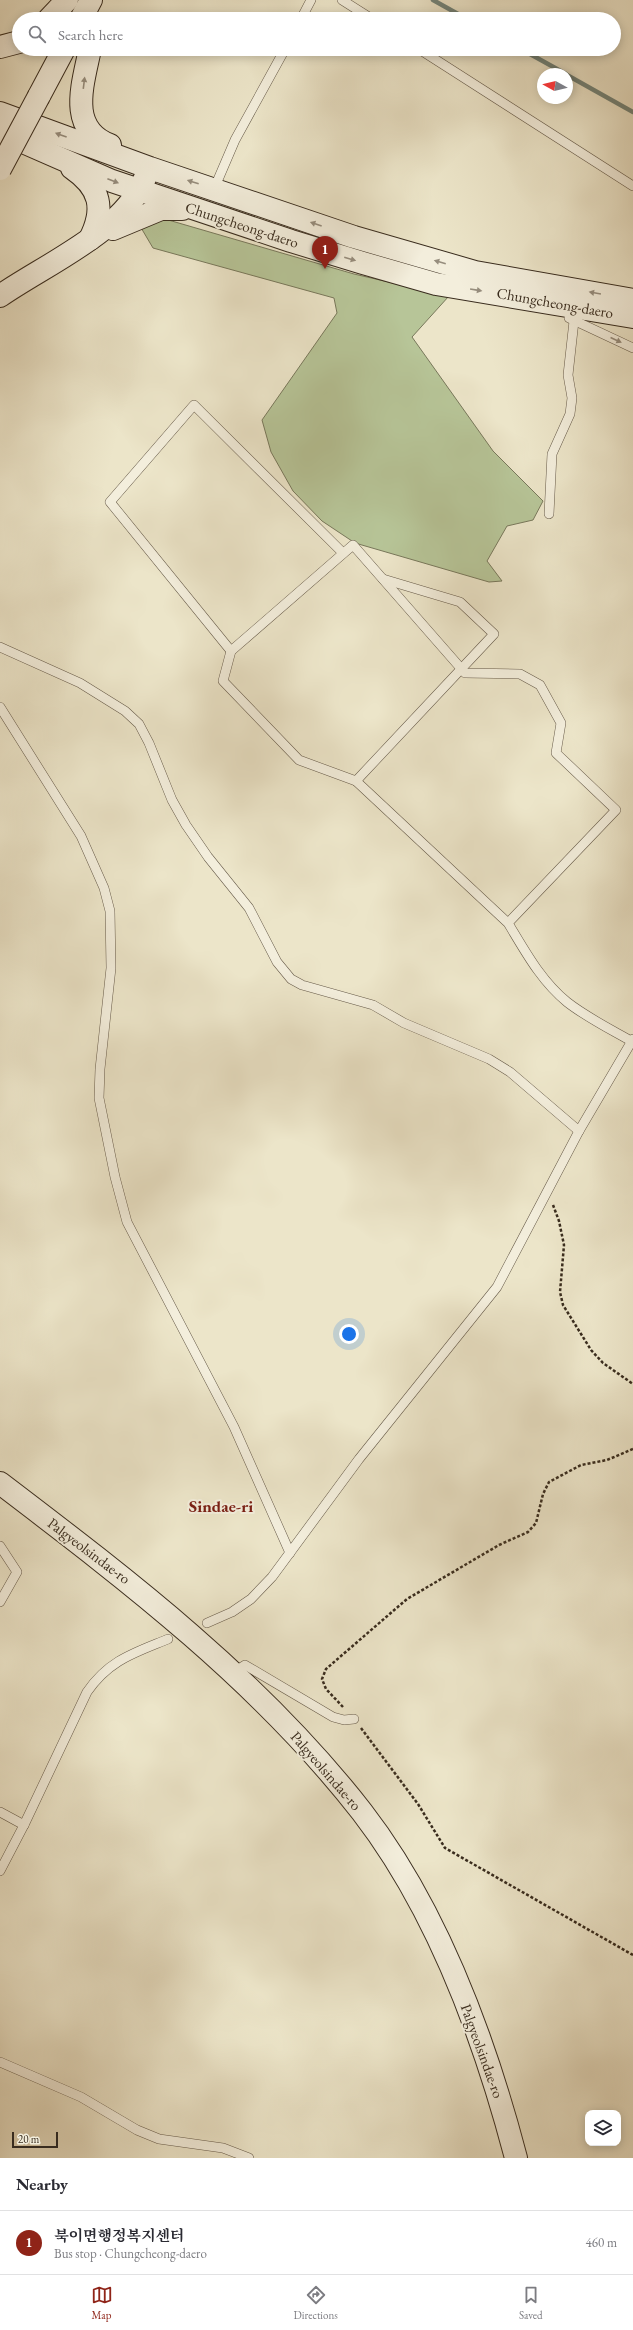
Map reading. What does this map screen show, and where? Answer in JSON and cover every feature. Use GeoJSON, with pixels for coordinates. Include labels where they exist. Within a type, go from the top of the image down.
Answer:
{"type":"FeatureCollection","features":[{"type":"Feature","properties":{"kind":"main road"},"geometry":{"type":"LineString","coordinates":[[56,12],[67,0]]}},
{"type":"Feature","properties":{"kind":"main road"},"geometry":{"type":"LineString","coordinates":[[85,12],[91,0]]}},
{"type":"Feature","properties":{"kind":"main road"},"geometry":{"type":"LineString","coordinates":[[101,12],[105,0]]}},
{"type":"Feature","properties":{"kind":"main road"},"geometry":{"type":"LineString","coordinates":[[0,47],[12,44]]}},
{"type":"Feature","properties":{"kind":"main road"},"geometry":{"type":"LineString","coordinates":[[0,170],[60,56]]}},
{"type":"Feature","properties":{"kind":"main road"},"geometry":{"type":"LineString","coordinates":[[2,293],[90,239],[124,212],[140,190],[150,168],[139,156],[100,141],[86,129],[82,109],[82,95],[89,56]]}},
{"type":"Feature","properties":{"kind":"main road","name":"Chungcheong-daero"},"geometry":{"type":"LineString","coordinates":[[0,112],[150,168],[354,237],[475,272],[633,300]]}},
{"type":"Feature","properties":{"kind":"main road","name":"Chungcheong-daero"},"geometry":{"type":"LineString","coordinates":[[0,132],[112,180],[291,242],[436,284],[633,316]]}},
{"type":"Feature","properties":{"kind":"main road"},"geometry":{"type":"LineString","coordinates":[[48,152],[79,173],[89,183],[95,193],[99,207],[98,222],[90,239]]}},
{"type":"Feature","properties":{"kind":"main road"},"geometry":{"type":"LineString","coordinates":[[90,239],[161,209],[176,208],[204,213]]}},
{"type":"Feature","properties":{"kind":"main road","name":"Palgyeolsindae-ro"},"geometry":{"type":"LineString","coordinates":[[0,1483],[125,1578],[234,1672],[285,1724],[362,1813],[394,1861],[430,1921],[456,1980],[480,2043],[505,2114],[516,2158]]}},
{"type":"Feature","properties":{"kind":"lane"},"geometry":{"type":"LineString","coordinates":[[305,12],[312,0]]}},
{"type":"Feature","properties":{"kind":"lane"},"geometry":{"type":"LineString","coordinates":[[342,0],[361,12]]}},
{"type":"Feature","properties":{"kind":"lane"},"geometry":{"type":"LineString","coordinates":[[214,189],[235,140],[281,56]]}},
{"type":"Feature","properties":{"kind":"lane"},"geometry":{"type":"LineString","coordinates":[[430,56],[633,186]]}},
{"type":"Feature","properties":{"kind":"lane"},"geometry":{"type":"LineString","coordinates":[[531,299],[633,348]]}},
{"type":"Feature","properties":{"kind":"lane"},"geometry":{"type":"LineString","coordinates":[[549,514],[552,454],[570,414],[572,398],[568,375],[574,320]]}},
{"type":"Feature","properties":{"kind":"lane"},"geometry":{"type":"LineString","coordinates":[[231,651],[110,502],[194,405],[343,553]]}},
{"type":"Feature","properties":{"kind":"lane"},"geometry":{"type":"LineString","coordinates":[[207,1623],[232,1612],[251,1599],[272,1577],[359,1459],[497,1287],[579,1131],[632,1040],[594,1019],[563,998],[532,962],[508,923],[356,781],[299,760],[223,681],[231,651],[353,545],[465,673],[520,674],[540,685],[561,723],[556,752],[616,810],[508,923]]}},
{"type":"Feature","properties":{"kind":"lane"},"geometry":{"type":"LineString","coordinates":[[356,781],[462,670],[494,634],[460,602],[383,579]]}},
{"type":"Feature","properties":{"kind":"lane"},"geometry":{"type":"LineString","coordinates":[[0,647],[80,682],[125,711],[139,724],[149,743],[172,800],[186,825],[208,857],[249,908],[277,962],[283,972],[291,979],[302,985],[373,1004],[404,1023],[489,1059],[510,1072],[579,1131]]}},
{"type":"Feature","properties":{"kind":"lane"},"geometry":{"type":"LineString","coordinates":[[0,707],[81,836],[102,881],[110,911],[111,968],[100,1069],[99,1098],[115,1177],[127,1222],[234,1427],[290,1553]]}},
{"type":"Feature","properties":{"kind":"lane"},"geometry":{"type":"LineString","coordinates":[[0,1546],[17,1572],[0,1602]]}},
{"type":"Feature","properties":{"kind":"lane"},"geometry":{"type":"LineString","coordinates":[[0,1871],[24,1825],[87,1692],[96,1678],[112,1664],[168,1639]]}},
{"type":"Feature","properties":{"kind":"lane"},"geometry":{"type":"LineString","coordinates":[[234,1672],[245,1665],[333,1717],[344,1720],[354,1719]]}},
{"type":"Feature","properties":{"kind":"lane"},"geometry":{"type":"LineString","coordinates":[[0,1812],[24,1825]]}},
{"type":"Feature","properties":{"kind":"lane"},"geometry":{"type":"LineString","coordinates":[[0,2062],[81,2097],[137,2130],[160,2139],[223,2148],[249,2158]]}},
{"type":"Feature","properties":{"kind":"path"},"geometry":{"type":"LineString","coordinates":[[547,1192],[559,1220],[564,1245],[560,1292],[563,1305],[591,1350],[603,1363],[633,1384]]}},
{"type":"Feature","properties":{"kind":"path"},"geometry":{"type":"LineString","coordinates":[[633,1449],[607,1460],[581,1465],[548,1482],[542,1494],[536,1523],[528,1532],[499,1545],[407,1599],[326,1669],[322,1679],[326,1689],[354,1719],[418,1804],[445,1848],[633,1955]]}},
{"type":"Feature","properties":{"kind":"green space"},"geometry":{"type":"Polygon","coordinates":[[[158,217],[354,274],[449,296],[412,337],[493,451],[543,501],[533,520],[507,526],[487,561],[502,581],[489,582],[355,543],[322,521],[293,491],[271,452],[262,420],[337,313],[334,298],[153,248],[140,226],[158,217]]]}},
{"type":"Feature","properties":{"kind":"waterway"},"geometry":{"type":"LineString","coordinates":[[433,0],[454,12]]}},
{"type":"Feature","properties":{"kind":"waterway"},"geometry":{"type":"LineString","coordinates":[[534,56],[555,68]]}},
{"type":"Feature","properties":{"kind":"waterway"},"geometry":{"type":"LineString","coordinates":[[573,78],[633,112]]}},
{"type":"Feature","properties":{"kind":"place","name":"북이면행정복지센터"},"geometry":{"type":"Point","coordinates":[325,269]}},
{"type":"Feature","properties":{"kind":"district","name":"Sindae-ri"},"geometry":{"type":"Point","coordinates":[221,1506]}}]}
